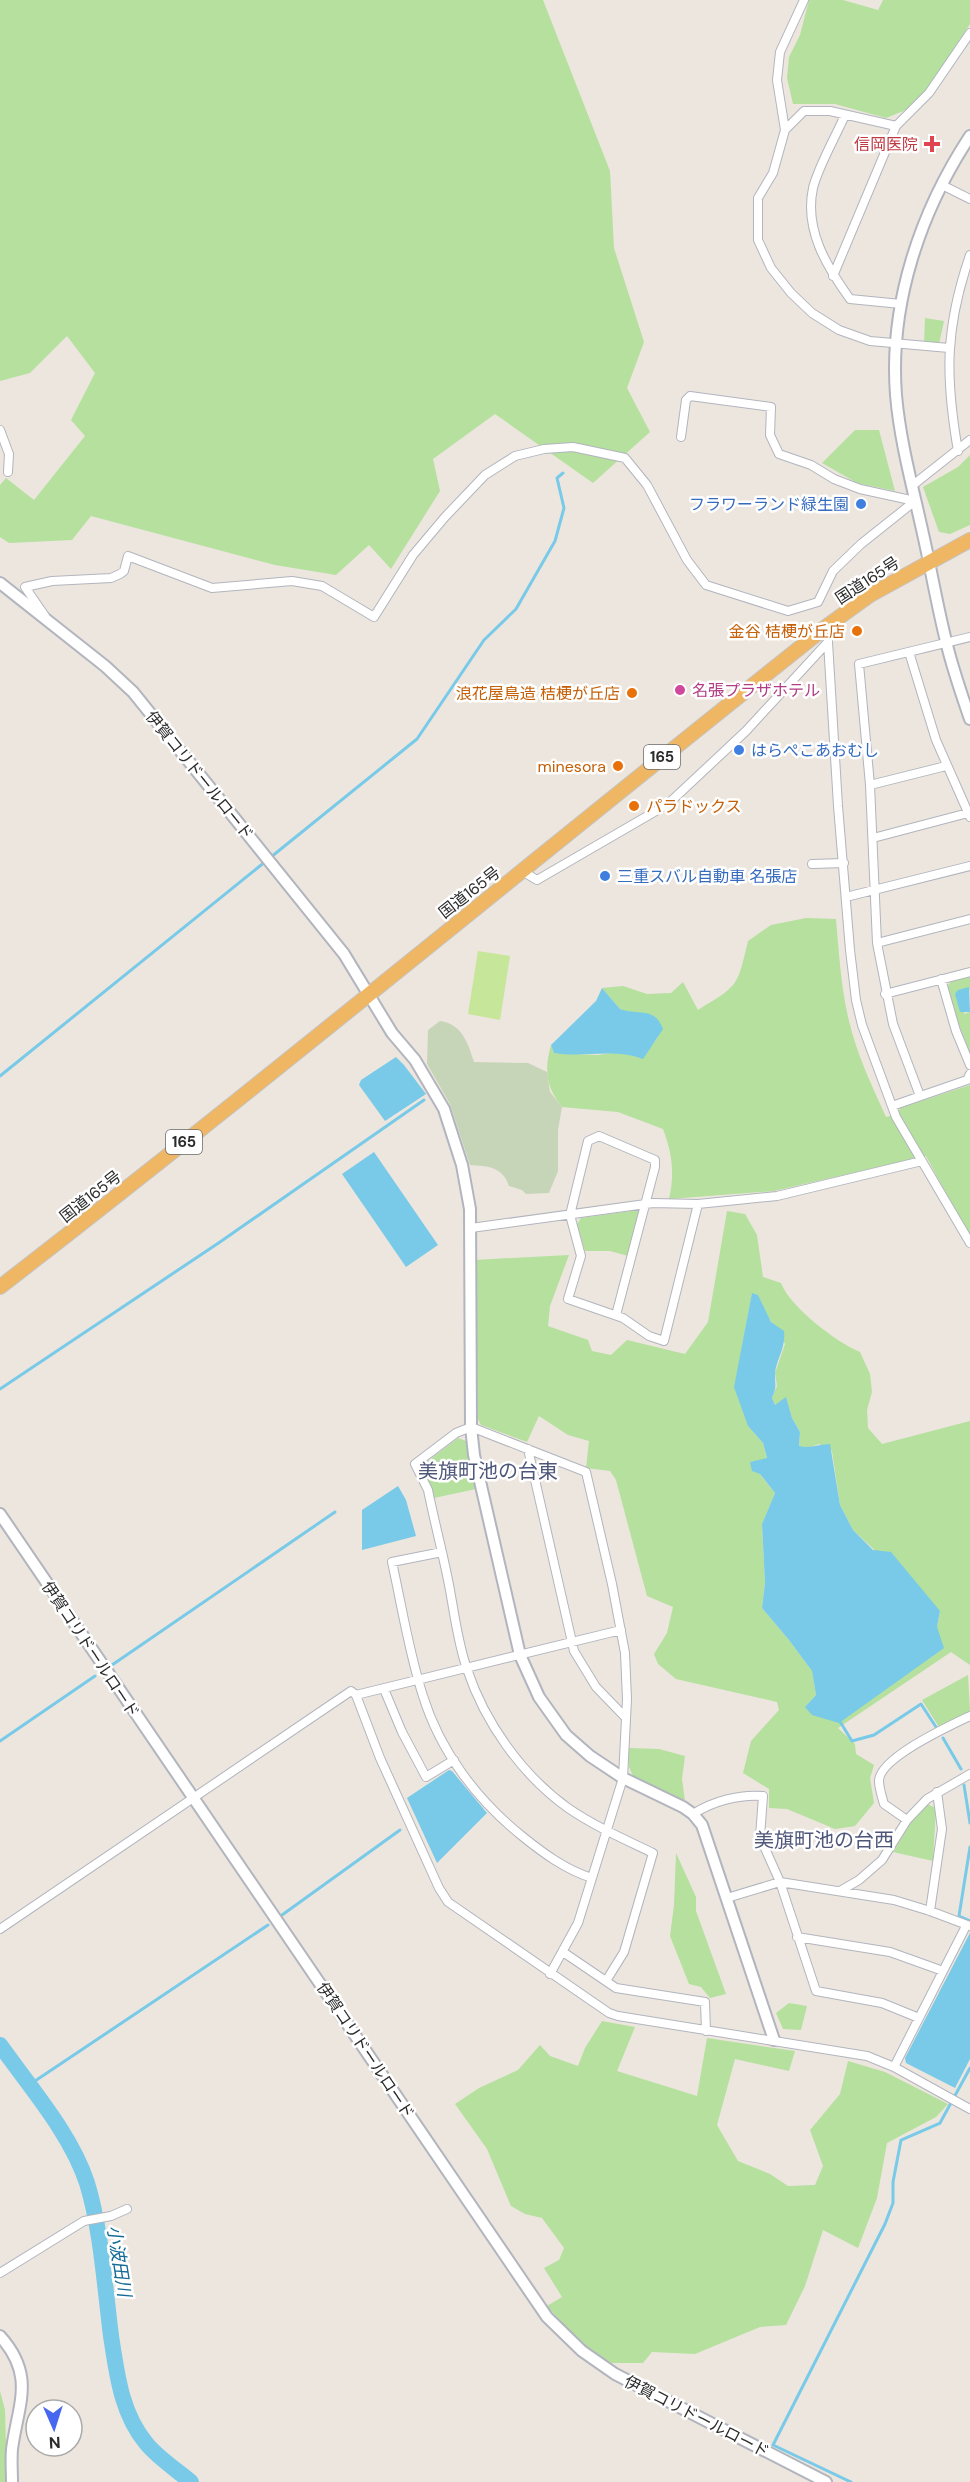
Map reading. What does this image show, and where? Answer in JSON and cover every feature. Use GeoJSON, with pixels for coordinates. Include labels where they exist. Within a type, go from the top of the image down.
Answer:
{"type":"FeatureCollection","features":[{"type":"Feature","properties":{"kind":"highway","name":"国道165号"},"geometry":{"type":"LineString","coordinates":[[0,1287],[368,996],[448,928],[827,626],[870,596],[928,561],[970,540]]}},
{"type":"Feature","properties":{"kind":"street"},"geometry":{"type":"LineString","coordinates":[[804,0],[780,52],[777,80],[785,130],[773,173],[758,198],[758,240],[771,268],[791,293],[812,312],[839,330],[870,341],[949,348]]}},
{"type":"Feature","properties":{"kind":"street"},"geometry":{"type":"LineString","coordinates":[[833,276],[896,126],[929,93],[970,33]]}},
{"type":"Feature","properties":{"kind":"street"},"geometry":{"type":"LineString","coordinates":[[785,130],[804,111],[830,111],[896,126]]}},
{"type":"Feature","properties":{"kind":"street"},"geometry":{"type":"LineString","coordinates":[[845,115],[813,186],[810,212],[812,229],[833,276],[850,299],[901,304]]}},
{"type":"Feature","properties":{"kind":"street"},"geometry":{"type":"LineString","coordinates":[[970,136],[942,185],[916,245],[901,304],[895,366],[898,411],[915,501],[946,643],[970,719]]}},
{"type":"Feature","properties":{"kind":"street"},"geometry":{"type":"LineString","coordinates":[[942,185],[970,199]]}},
{"type":"Feature","properties":{"kind":"street"},"geometry":{"type":"LineString","coordinates":[[958,451],[950,400],[949,348],[956,301],[970,255]]}},
{"type":"Feature","properties":{"kind":"street"},"geometry":{"type":"LineString","coordinates":[[681,437],[686,400],[690,396],[771,407],[770,435],[779,454],[811,465],[834,479],[860,489],[915,501]]}},
{"type":"Feature","properties":{"kind":"street"},"geometry":{"type":"LineString","coordinates":[[0,430],[9,454],[8,472]]}},
{"type":"Feature","properties":{"kind":"street"},"geometry":{"type":"LineString","coordinates":[[913,484],[970,441]]}},
{"type":"Feature","properties":{"kind":"street"},"geometry":{"type":"LineString","coordinates":[[50,622],[25,587],[52,581],[111,578],[124,571],[128,556],[212,588],[292,581],[322,586],[374,616],[412,555],[470,489],[485,475],[515,456],[544,449],[573,447],[625,458],[646,485],[687,560],[705,585],[788,611],[818,602],[833,571],[861,544],[915,501]]}},
{"type":"Feature","properties":{"kind":"street","name":"伊賀コリドールロード"},"geometry":{"type":"LineString","coordinates":[[0,583],[105,666],[133,692],[344,954],[368,996],[392,1033],[415,1060],[444,1109],[468,1189],[471,1228],[471,1427],[477,1466],[520,1654],[539,1697],[566,1735],[623,1778],[693,1814]]}},
{"type":"Feature","properties":{"kind":"street"},"geometry":{"type":"LineString","coordinates":[[827,626],[838,806],[856,1000],[862,1025],[896,1117],[970,1243]]}},
{"type":"Feature","properties":{"kind":"street"},"geometry":{"type":"LineString","coordinates":[[920,1096],[900,1046],[885,994],[877,943],[870,785],[859,664],[970,637]]}},
{"type":"Feature","properties":{"kind":"street"},"geometry":{"type":"LineString","coordinates":[[522,871],[537,880],[669,804],[746,731],[827,643]]}},
{"type":"Feature","properties":{"kind":"street"},"geometry":{"type":"LineString","coordinates":[[873,838],[969,815],[946,766],[909,652]]}},
{"type":"Feature","properties":{"kind":"street"},"geometry":{"type":"LineString","coordinates":[[870,785],[946,766]]}},
{"type":"Feature","properties":{"kind":"street"},"geometry":{"type":"LineString","coordinates":[[829,803],[838,806]]}},
{"type":"Feature","properties":{"kind":"street"},"geometry":{"type":"LineString","coordinates":[[812,864],[844,863]]}},
{"type":"Feature","properties":{"kind":"street"},"geometry":{"type":"LineString","coordinates":[[846,897],[970,866]]}},
{"type":"Feature","properties":{"kind":"street"},"geometry":{"type":"LineString","coordinates":[[877,943],[970,919]]}},
{"type":"Feature","properties":{"kind":"street"},"geometry":{"type":"LineString","coordinates":[[885,994],[970,972]]}},
{"type":"Feature","properties":{"kind":"street"},"geometry":{"type":"LineString","coordinates":[[941,979],[956,1031],[970,1065]]}},
{"type":"Feature","properties":{"kind":"street"},"geometry":{"type":"LineString","coordinates":[[892,1106],[967,1080],[970,1074]]}},
{"type":"Feature","properties":{"kind":"street"},"geometry":{"type":"LineString","coordinates":[[616,1316],[646,1204],[655,1167],[654,1160],[599,1136],[588,1141],[570,1215],[581,1256],[568,1299],[616,1316],[649,1336],[664,1341],[698,1204]]}},
{"type":"Feature","properties":{"kind":"street"},"geometry":{"type":"LineString","coordinates":[[471,1228],[646,1204],[698,1204],[777,1196],[922,1161]]}},
{"type":"Feature","properties":{"kind":"street"},"geometry":{"type":"LineString","coordinates":[[550,1974],[578,1923],[608,1831],[623,1778],[627,1678],[621,1630],[586,1472],[471,1427],[456,1433],[415,1464],[428,1490],[466,1668],[492,1724],[510,1751],[537,1782],[568,1808],[608,1831],[653,1853],[624,1952],[606,1981]]}},
{"type":"Feature","properties":{"kind":"street"},"geometry":{"type":"LineString","coordinates":[[528,1449],[571,1641],[579,1660],[596,1687],[626,1718]]}},
{"type":"Feature","properties":{"kind":"street","name":"伊賀コリドールロード"},"geometry":{"type":"LineString","coordinates":[[0,1514],[547,2317],[564,2336],[615,2374],[826,2482]]}},
{"type":"Feature","properties":{"kind":"street"},"geometry":{"type":"LineString","coordinates":[[442,1552],[392,1562],[419,1680],[432,1719],[467,1780],[508,1825],[544,1852],[579,1874],[592,1878]]}},
{"type":"Feature","properties":{"kind":"street"},"geometry":{"type":"LineString","coordinates":[[356,1695],[621,1630]]}},
{"type":"Feature","properties":{"kind":"street"},"geometry":{"type":"LineString","coordinates":[[384,1689],[402,1732],[426,1777],[454,1760]]}},
{"type":"Feature","properties":{"kind":"street"},"geometry":{"type":"LineString","coordinates":[[0,1929],[351,1691],[356,1695],[380,1758],[439,1888],[448,1902],[550,1974],[609,2013],[706,2031],[867,2056],[941,2091],[945,2096],[970,2109]]}},
{"type":"Feature","properties":{"kind":"street"},"geometry":{"type":"LineString","coordinates":[[907,1820],[884,1804],[879,1780],[882,1771],[912,1746],[970,1716]]}},
{"type":"Feature","properties":{"kind":"street"},"geometry":{"type":"LineString","coordinates":[[840,1891],[874,1869],[907,1820],[927,1799],[970,1774]]}},
{"type":"Feature","properties":{"kind":"street"},"geometry":{"type":"LineString","coordinates":[[930,1911],[942,1829],[937,1792]]}},
{"type":"Feature","properties":{"kind":"street"},"geometry":{"type":"LineString","coordinates":[[774,2040],[705,1829],[693,1814],[704,1807],[751,1794],[763,1796],[760,1837],[780,1882],[816,1991],[882,2003],[919,2018]]}},
{"type":"Feature","properties":{"kind":"street"},"geometry":{"type":"LineString","coordinates":[[727,1898],[780,1882],[894,1900],[968,1926],[894,2067]]}},
{"type":"Feature","properties":{"kind":"street"},"geometry":{"type":"LineString","coordinates":[[797,1937],[890,1952],[943,1971]]}},
{"type":"Feature","properties":{"kind":"street"},"geometry":{"type":"LineString","coordinates":[[563,1952],[616,1988],[705,2002],[706,2031]]}},
{"type":"Feature","properties":{"kind":"street"},"geometry":{"type":"LineString","coordinates":[[0,2273],[84,2221],[111,2216],[126,2209]]}},
{"type":"Feature","properties":{"kind":"street"},"geometry":{"type":"LineString","coordinates":[[0,2336],[14,2357],[21,2380],[22,2402],[12,2449],[12,2482]]}},
{"type":"Feature","properties":{"kind":"green space"},"geometry":{"type":"Polygon","coordinates":[[[0,0],[543,0],[610,171],[614,248],[644,342],[627,388],[650,432],[593,483],[495,414],[433,459],[440,491],[391,569],[369,545],[336,575],[275,565],[91,516],[72,540],[9,543],[0,537],[0,485],[6,478],[34,500],[85,436],[71,420],[95,373],[67,336],[30,373],[0,381],[0,0]]]}},
{"type":"Feature","properties":{"kind":"green space"},"geometry":{"type":"Polygon","coordinates":[[[809,0],[843,0],[878,10],[883,0],[970,0],[970,24],[923,96],[906,110],[886,118],[835,104],[793,104],[787,78],[789,57],[800,35],[809,0]]]}},
{"type":"Feature","properties":{"kind":"green space"},"geometry":{"type":"Polygon","coordinates":[[[925,318],[944,321],[939,344],[924,344],[925,318]]]}},
{"type":"Feature","properties":{"kind":"green space"},"geometry":{"type":"Polygon","coordinates":[[[855,430],[879,430],[895,491],[857,483],[822,463],[855,430]]]}},
{"type":"Feature","properties":{"kind":"green space"},"geometry":{"type":"Polygon","coordinates":[[[970,455],[970,525],[950,534],[939,532],[923,487],[958,467],[970,455]]]}},
{"type":"Feature","properties":{"kind":"green space"},"geometry":{"type":"Polygon","coordinates":[[[806,918],[836,919],[842,983],[852,1034],[886,1117],[898,1114],[900,1108],[970,1085],[970,1238],[926,1156],[774,1191],[669,1199],[672,1163],[663,1129],[618,1112],[562,1107],[557,1100],[550,1085],[547,1070],[551,1045],[554,1053],[598,1055],[617,1052],[642,1058],[658,1037],[628,1012],[620,1009],[602,988],[623,986],[647,994],[671,993],[683,982],[698,1010],[722,995],[734,983],[741,968],[748,941],[771,925],[806,918]]]}},
{"type":"Feature","properties":{"kind":"green space"},"geometry":{"type":"Polygon","coordinates":[[[478,951],[510,956],[500,1020],[468,1014],[478,951]]]}},
{"type":"Feature","properties":{"kind":"green space"},"geometry":{"type":"Polygon","coordinates":[[[970,976],[970,988],[964,1014],[970,1012],[970,1053],[947,987],[951,981],[970,976]]]}},
{"type":"Feature","properties":{"kind":"green space"},"geometry":{"type":"Polygon","coordinates":[[[440,1021],[459,1030],[474,1062],[528,1063],[547,1072],[550,1092],[562,1107],[558,1130],[558,1171],[549,1193],[526,1194],[522,1190],[509,1186],[499,1171],[470,1165],[450,1104],[427,1064],[428,1030],[440,1021]]]}},
{"type":"Feature","properties":{"kind":"green space"},"geometry":{"type":"Polygon","coordinates":[[[638,1210],[640,1214],[628,1256],[610,1251],[585,1251],[577,1224],[581,1218],[638,1210]]]}},
{"type":"Feature","properties":{"kind":"green space"},"geometry":{"type":"Polygon","coordinates":[[[727,1211],[745,1214],[757,1235],[763,1277],[781,1283],[794,1302],[815,1323],[860,1352],[870,1374],[872,1392],[867,1410],[868,1428],[882,1444],[970,1421],[970,1665],[951,1652],[838,1728],[855,1744],[856,1754],[874,1765],[870,1778],[874,1803],[855,1826],[835,1829],[787,1809],[769,1808],[769,1789],[743,1773],[751,1741],[779,1710],[777,1702],[676,1679],[658,1664],[654,1654],[667,1633],[673,1607],[647,1596],[616,1480],[610,1471],[586,1468],[589,1441],[568,1435],[539,1416],[527,1442],[481,1425],[478,1419],[474,1260],[569,1255],[550,1306],[548,1326],[588,1340],[592,1351],[611,1355],[627,1340],[685,1354],[708,1322],[727,1211]],[[752,1294],[742,1347],[748,1426],[763,1443],[767,1459],[750,1462],[775,1493],[762,1524],[765,1583],[762,1608],[812,1671],[816,1695],[805,1707],[937,1627],[940,1611],[853,1530],[840,1505],[832,1451],[819,1444],[807,1448],[799,1447],[800,1432],[792,1418],[786,1398],[775,1405],[772,1398],[777,1386],[775,1373],[785,1344],[764,1310],[758,1295],[752,1294]]]}},
{"type":"Feature","properties":{"kind":"green space"},"geometry":{"type":"Polygon","coordinates":[[[458,1438],[466,1441],[476,1489],[434,1498],[424,1468],[425,1463],[458,1438]]]}},
{"type":"Feature","properties":{"kind":"green space"},"geometry":{"type":"Polygon","coordinates":[[[968,1675],[970,1711],[939,1727],[922,1700],[968,1675]]]}},
{"type":"Feature","properties":{"kind":"green space"},"geometry":{"type":"Polygon","coordinates":[[[629,1748],[659,1749],[685,1756],[682,1779],[685,1801],[633,1776],[629,1767],[629,1748]]]}},
{"type":"Feature","properties":{"kind":"green space"},"geometry":{"type":"Polygon","coordinates":[[[927,1804],[936,1808],[933,1861],[893,1852],[912,1821],[927,1804]]]}},
{"type":"Feature","properties":{"kind":"green space"},"geometry":{"type":"Polygon","coordinates":[[[676,1853],[696,1897],[696,1911],[726,1994],[710,1998],[701,1987],[689,1984],[670,1936],[676,1853]]]}},
{"type":"Feature","properties":{"kind":"green space"},"geometry":{"type":"Polygon","coordinates":[[[789,2003],[807,2006],[801,2030],[783,2029],[776,2013],[789,2003]]]}},
{"type":"Feature","properties":{"kind":"green space"},"geometry":{"type":"Polygon","coordinates":[[[602,2021],[635,2027],[617,2071],[697,2096],[707,2038],[795,2051],[789,2071],[735,2059],[717,2125],[738,2161],[770,2174],[788,2186],[815,2185],[823,2166],[810,2130],[840,2094],[848,2061],[885,2072],[948,2104],[936,2117],[887,2143],[877,2198],[858,2248],[823,2230],[805,2286],[786,2325],[760,2327],[695,2354],[652,2352],[643,2363],[611,2363],[580,2343],[547,2306],[562,2297],[544,2268],[559,2260],[564,2248],[542,2218],[525,2214],[511,2206],[487,2149],[455,2104],[479,2088],[518,2070],[540,2045],[550,2056],[578,2066],[585,2048],[602,2021]]]}},
{"type":"Feature","properties":{"kind":"green space"},"geometry":{"type":"Polygon","coordinates":[[[0,2391],[5,2410],[7,2482],[0,2482],[0,2391]]]}},
{"type":"Feature","properties":{"kind":"water"},"geometry":{"type":"Polygon","coordinates":[[[969,987],[970,1012],[960,1012],[955,994],[958,990],[969,987]]]}},
{"type":"Feature","properties":{"kind":"water"},"geometry":{"type":"Polygon","coordinates":[[[602,988],[620,1009],[651,1014],[659,1022],[663,1029],[643,1059],[621,1054],[554,1053],[551,1045],[596,1001],[602,988]]]}},
{"type":"Feature","properties":{"kind":"water"},"geometry":{"type":"Polygon","coordinates":[[[396,1057],[426,1094],[385,1121],[359,1085],[361,1080],[396,1057]]]}},
{"type":"Feature","properties":{"kind":"water"},"geometry":{"type":"Polygon","coordinates":[[[374,1152],[438,1245],[406,1267],[342,1174],[374,1152]]]}},
{"type":"Feature","properties":{"kind":"water"},"geometry":{"type":"Polygon","coordinates":[[[752,1293],[758,1295],[771,1322],[784,1331],[784,1343],[776,1369],[772,1398],[775,1405],[786,1397],[792,1418],[800,1432],[799,1446],[830,1444],[840,1505],[853,1530],[873,1550],[891,1552],[940,1611],[937,1627],[944,1648],[839,1723],[812,1715],[805,1707],[816,1695],[812,1671],[762,1608],[765,1583],[762,1524],[775,1493],[760,1474],[752,1471],[750,1462],[767,1458],[763,1443],[748,1426],[734,1387],[752,1293]]]}},
{"type":"Feature","properties":{"kind":"water"},"geometry":{"type":"Polygon","coordinates":[[[398,1486],[406,1500],[416,1536],[362,1550],[362,1510],[398,1486]]]}},
{"type":"Feature","properties":{"kind":"water"},"geometry":{"type":"Polygon","coordinates":[[[449,1770],[487,1813],[437,1863],[407,1798],[449,1770]]]}},
{"type":"Feature","properties":{"kind":"water"},"geometry":{"type":"Polygon","coordinates":[[[970,1933],[970,2059],[955,2088],[906,2063],[905,2058],[970,1933]]]}},
{"type":"Feature","properties":{"kind":"waterway"},"geometry":{"type":"LineString","coordinates":[[0,1076],[417,739],[484,640],[516,609],[555,541],[564,508],[557,478],[563,473]]}},
{"type":"Feature","properties":{"kind":"waterway"},"geometry":{"type":"LineString","coordinates":[[0,1389],[220,1242],[424,1100]]}},
{"type":"Feature","properties":{"kind":"waterway"},"geometry":{"type":"LineString","coordinates":[[112,1665],[335,1512]]}},
{"type":"Feature","properties":{"kind":"waterway"},"geometry":{"type":"LineString","coordinates":[[0,1741],[95,1676]]}},
{"type":"Feature","properties":{"kind":"waterway"},"geometry":{"type":"LineString","coordinates":[[839,1720],[852,1741],[874,1735],[921,1704],[936,1727]]}},
{"type":"Feature","properties":{"kind":"waterway"},"geometry":{"type":"LineString","coordinates":[[943,1738],[961,1769]]}},
{"type":"Feature","properties":{"kind":"waterway"},"geometry":{"type":"LineString","coordinates":[[964,1785],[970,1823]]}},
{"type":"Feature","properties":{"kind":"waterway"},"geometry":{"type":"LineString","coordinates":[[282,1915],[400,1830]]}},
{"type":"Feature","properties":{"kind":"waterway"},"geometry":{"type":"LineString","coordinates":[[970,1847],[959,1916],[970,1921]]}},
{"type":"Feature","properties":{"kind":"waterway"},"geometry":{"type":"LineString","coordinates":[[29,2085],[268,1925]]}},
{"type":"Feature","properties":{"kind":"waterway","name":"小波田川"},"geometry":{"type":"LineString","coordinates":[[0,2045],[60,2129],[87,2183],[99,2239],[115,2365],[121,2392],[131,2419],[151,2448],[191,2482]]}},
{"type":"Feature","properties":{"kind":"waterway"},"geometry":{"type":"LineString","coordinates":[[851,2482],[773,2445],[885,2224],[893,2203],[893,2182],[901,2140],[940,2123],[970,2068]]}},
{"type":"Feature","properties":{"kind":"place","name":"信岡医院"},"geometry":{"type":"Point","coordinates":[932,144]}},
{"type":"Feature","properties":{"kind":"place","name":"フラワーランド緑生園"},"geometry":{"type":"Point","coordinates":[861,504]}},
{"type":"Feature","properties":{"kind":"place","name":"金谷 桔梗が丘店"},"geometry":{"type":"Point","coordinates":[857,631]}},
{"type":"Feature","properties":{"kind":"place","name":"名張プラザホテル"},"geometry":{"type":"Point","coordinates":[680,690]}},
{"type":"Feature","properties":{"kind":"place","name":"浪花屋鳥造 桔梗が丘店"},"geometry":{"type":"Point","coordinates":[632,693]}},
{"type":"Feature","properties":{"kind":"place","name":"はらぺこあおむし"},"geometry":{"type":"Point","coordinates":[739,750]}},
{"type":"Feature","properties":{"kind":"place","name":"minesora"},"geometry":{"type":"Point","coordinates":[618,766]}},
{"type":"Feature","properties":{"kind":"place","name":"パラドックス"},"geometry":{"type":"Point","coordinates":[634,806]}},
{"type":"Feature","properties":{"kind":"place","name":"三重スバル自動車 名張店"},"geometry":{"type":"Point","coordinates":[605,876]}},
{"type":"Feature","properties":{"kind":"district","name":"美旗町池の台東"},"geometry":{"type":"Point","coordinates":[488,1471]}},
{"type":"Feature","properties":{"kind":"district","name":"美旗町池の台西"},"geometry":{"type":"Point","coordinates":[824,1840]}}]}
